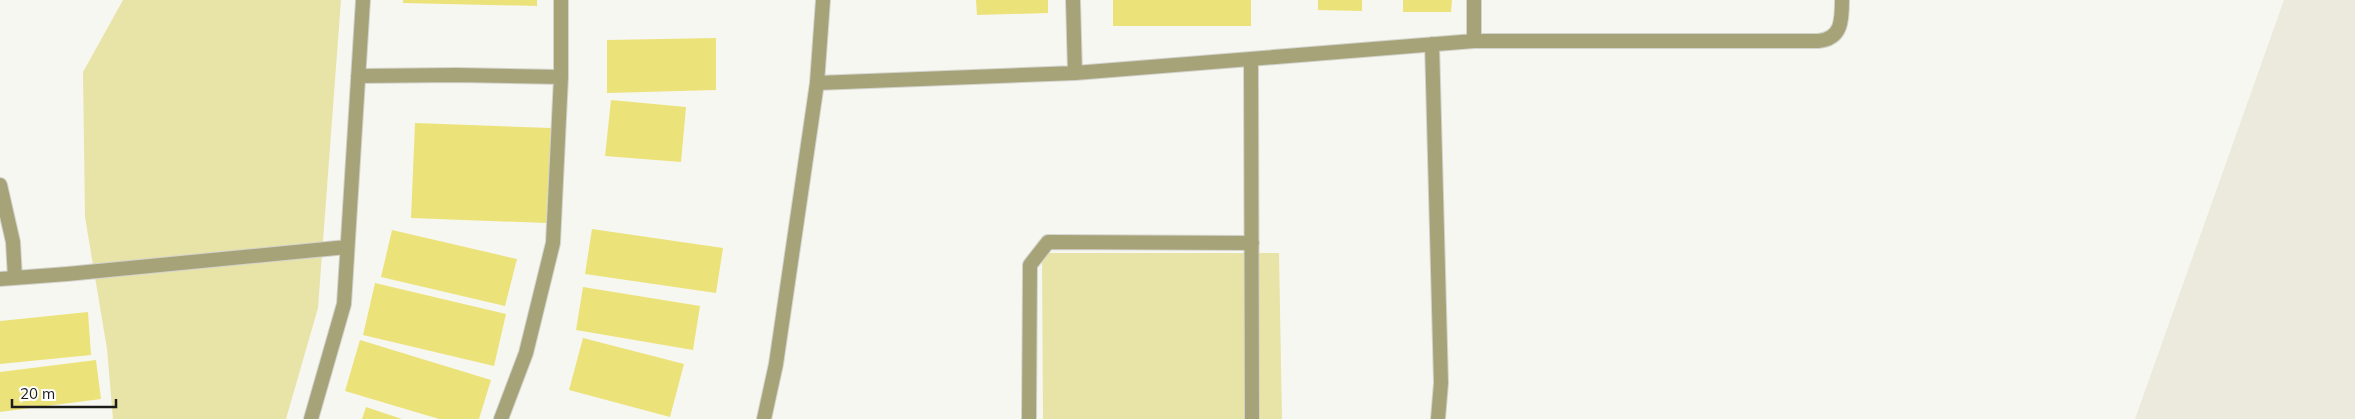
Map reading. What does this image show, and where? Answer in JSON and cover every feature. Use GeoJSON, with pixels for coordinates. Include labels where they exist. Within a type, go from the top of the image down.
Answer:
{"type":"FeatureCollection","features":[{"type":"Feature","properties":{"kind":"street"},"geometry":{"type":"LineString","coordinates":[[311,419],[344,304],[363,0]]}},
{"type":"Feature","properties":{"kind":"street"},"geometry":{"type":"LineString","coordinates":[[501,419],[526,353],[553,244],[561,77],[561,0]]}},
{"type":"Feature","properties":{"kind":"street"},"geometry":{"type":"LineString","coordinates":[[764,419],[776,364],[816,82],[823,0]]}},
{"type":"Feature","properties":{"kind":"street"},"geometry":{"type":"LineString","coordinates":[[1074,0],[1075,73]]}},
{"type":"Feature","properties":{"kind":"street"},"geometry":{"type":"LineString","coordinates":[[1474,0],[1474,41]]}},
{"type":"Feature","properties":{"kind":"street"},"geometry":{"type":"LineString","coordinates":[[816,82],[1075,73],[1474,41],[1823,41],[1833,37],[1839,29],[1842,21],[1842,0]]}},
{"type":"Feature","properties":{"kind":"street"},"geometry":{"type":"LineString","coordinates":[[1432,44],[1441,383],[1438,419]]}},
{"type":"Feature","properties":{"kind":"street"},"geometry":{"type":"LineString","coordinates":[[1251,60],[1252,419]]}},
{"type":"Feature","properties":{"kind":"street"},"geometry":{"type":"LineString","coordinates":[[358,76],[561,77]]}},
{"type":"Feature","properties":{"kind":"street"},"geometry":{"type":"LineString","coordinates":[[0,185],[12,242],[15,278]]}},
{"type":"Feature","properties":{"kind":"street"},"geometry":{"type":"LineString","coordinates":[[1029,419],[1030,265],[1048,242],[1252,243]]}},
{"type":"Feature","properties":{"kind":"street"},"geometry":{"type":"LineString","coordinates":[[0,279],[347,247]]}},
{"type":"Feature","properties":{"kind":"shaded area"},"geometry":{"type":"Polygon","coordinates":[[[123,0],[341,0],[318,308],[286,419],[113,419],[107,349],[85,217],[83,72],[123,0]]]}},
{"type":"Feature","properties":{"kind":"shaded area"},"geometry":{"type":"Polygon","coordinates":[[[2284,0],[2355,0],[2355,419],[2135,419],[2284,0]]]}},
{"type":"Feature","properties":{"kind":"shaded area"},"geometry":{"type":"Polygon","coordinates":[[[1042,253],[1279,253],[1282,419],[1043,419],[1042,253]]]}},
{"type":"Feature","properties":{"kind":"building"},"geometry":{"type":"Polygon","coordinates":[[[403,0],[537,0],[537,6],[403,3],[403,0]]]}},
{"type":"Feature","properties":{"kind":"building"},"geometry":{"type":"Polygon","coordinates":[[[976,0],[1048,0],[1048,13],[977,15],[976,0]]]}},
{"type":"Feature","properties":{"kind":"building"},"geometry":{"type":"Polygon","coordinates":[[[1113,0],[1251,0],[1251,26],[1113,26],[1113,0]]]}},
{"type":"Feature","properties":{"kind":"building"},"geometry":{"type":"Polygon","coordinates":[[[1318,0],[1362,0],[1362,11],[1318,10],[1318,0]]]}},
{"type":"Feature","properties":{"kind":"building"},"geometry":{"type":"Polygon","coordinates":[[[1403,0],[1452,0],[1451,12],[1403,12],[1403,0]]]}},
{"type":"Feature","properties":{"kind":"building"},"geometry":{"type":"Polygon","coordinates":[[[716,38],[716,90],[607,93],[607,40],[716,38]]]}},
{"type":"Feature","properties":{"kind":"building"},"geometry":{"type":"Polygon","coordinates":[[[611,100],[686,107],[681,162],[605,156],[611,100]]]}},
{"type":"Feature","properties":{"kind":"building"},"geometry":{"type":"Polygon","coordinates":[[[415,123],[551,128],[547,223],[411,218],[415,123]]]}},
{"type":"Feature","properties":{"kind":"building"},"geometry":{"type":"Polygon","coordinates":[[[592,229],[723,248],[716,293],[585,274],[592,229]]]}},
{"type":"Feature","properties":{"kind":"building"},"geometry":{"type":"Polygon","coordinates":[[[392,230],[517,259],[505,306],[381,277],[392,230]]]}},
{"type":"Feature","properties":{"kind":"building"},"geometry":{"type":"Polygon","coordinates":[[[375,283],[506,314],[494,366],[363,335],[375,283]]]}},
{"type":"Feature","properties":{"kind":"building"},"geometry":{"type":"Polygon","coordinates":[[[583,287],[700,306],[693,350],[576,330],[583,287]]]}},
{"type":"Feature","properties":{"kind":"building"},"geometry":{"type":"Polygon","coordinates":[[[88,312],[91,355],[0,364],[0,321],[88,312]]]}},
{"type":"Feature","properties":{"kind":"building"},"geometry":{"type":"Polygon","coordinates":[[[583,338],[684,364],[670,417],[569,390],[583,338]]]}},
{"type":"Feature","properties":{"kind":"building"},"geometry":{"type":"Polygon","coordinates":[[[360,340],[491,380],[479,419],[439,419],[345,391],[360,340]]]}},
{"type":"Feature","properties":{"kind":"building"},"geometry":{"type":"Polygon","coordinates":[[[96,360],[101,399],[0,412],[0,372],[96,360]]]}},
{"type":"Feature","properties":{"kind":"building"},"geometry":{"type":"Polygon","coordinates":[[[366,407],[402,419],[362,419],[366,407]]]}}]}
